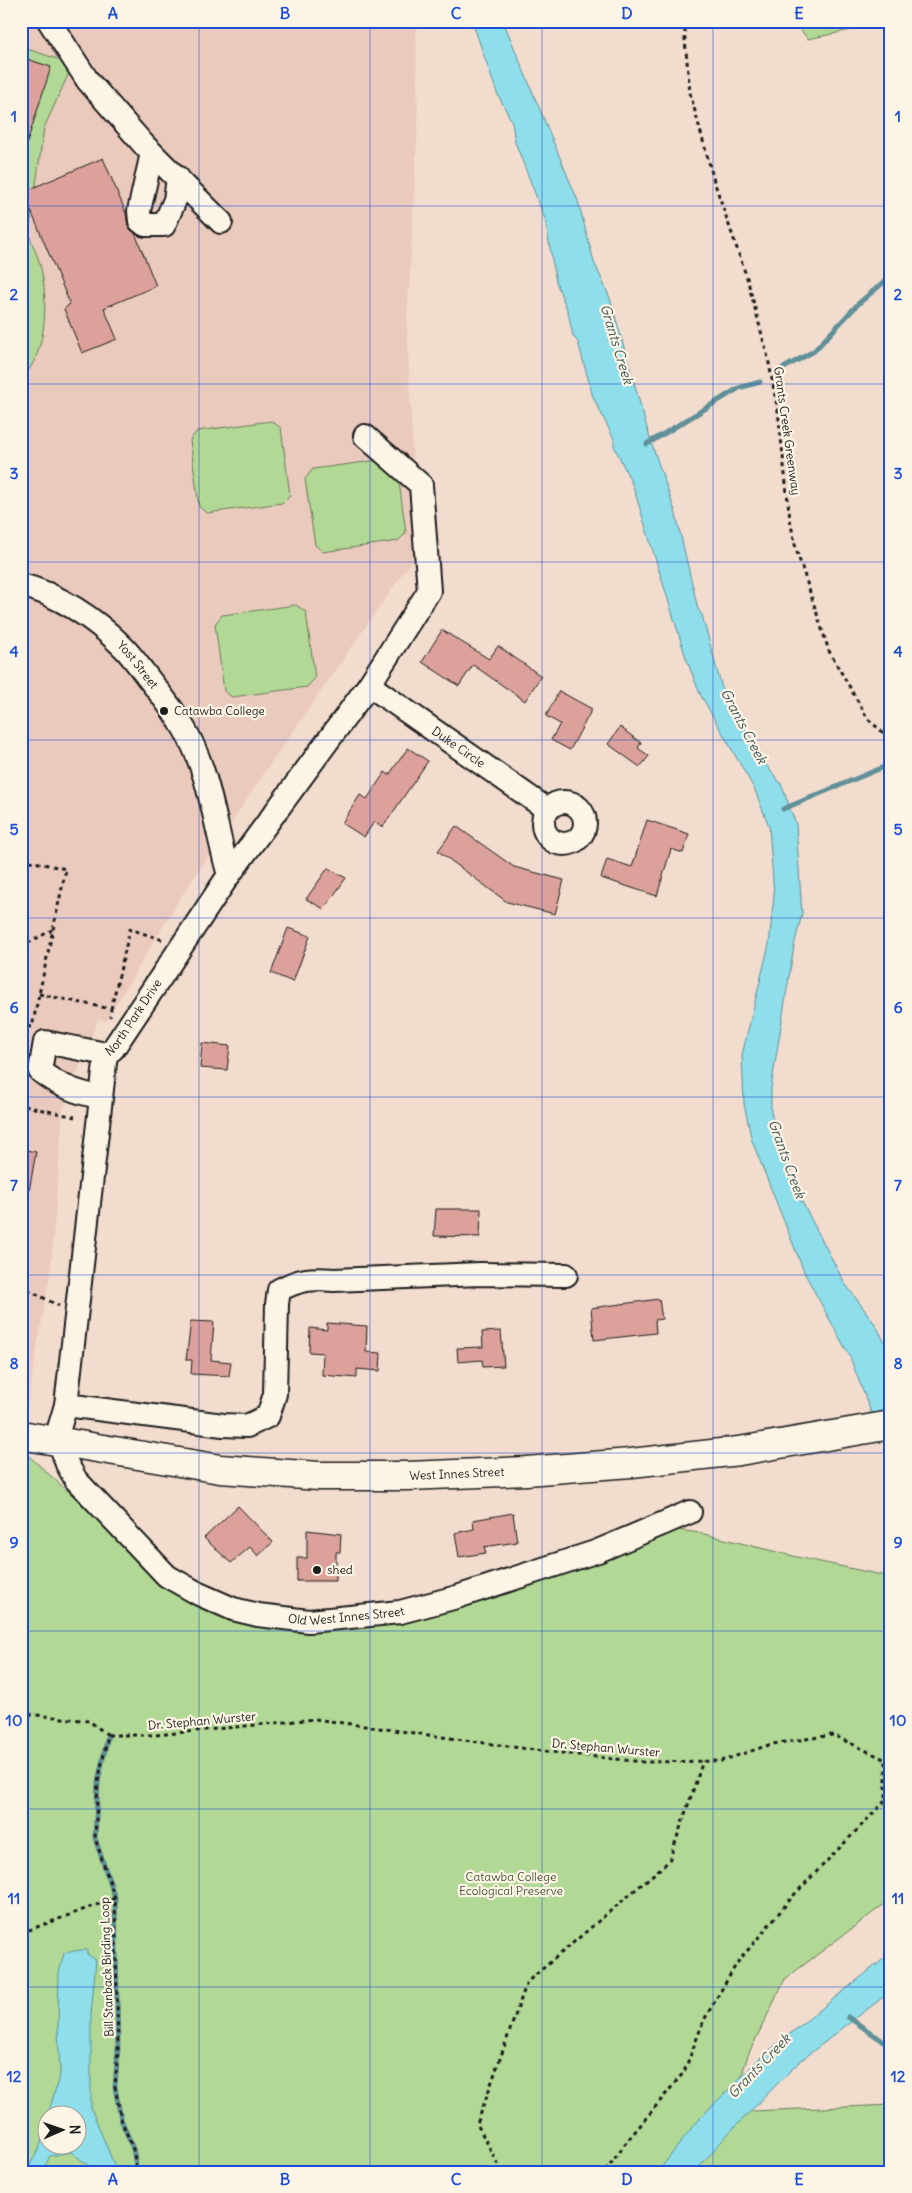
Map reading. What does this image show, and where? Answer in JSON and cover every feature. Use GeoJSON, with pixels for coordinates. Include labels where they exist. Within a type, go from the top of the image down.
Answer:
{"type":"FeatureCollection","features":[{"type":"Feature","properties":{"kind":"main road","name":"West Innes Street"},"geometry":{"type":"LineString","coordinates":[[21,1435],[58,1443],[220,1469],[318,1476],[408,1476],[526,1471],[631,1463],[739,1451],[891,1425]]}},
{"type":"Feature","properties":{"kind":"street"},"geometry":{"type":"LineString","coordinates":[[49,21],[88,80],[152,153],[221,222]]}},
{"type":"Feature","properties":{"kind":"street"},"geometry":{"type":"LineString","coordinates":[[152,153],[139,211],[140,221],[145,225],[164,225],[175,200],[178,178]]}},
{"type":"Feature","properties":{"kind":"street","name":"North Park Drive"},"geometry":{"type":"LineString","coordinates":[[58,1443],[66,1405],[106,1054],[113,1049],[229,875],[369,686],[429,591],[422,485],[365,436]]}},
{"type":"Feature","properties":{"kind":"street","name":"Yost Street"},"geometry":{"type":"LineString","coordinates":[[21,585],[58,600],[93,620],[122,646],[159,692],[186,730],[202,770],[214,808],[229,875]]}},
{"type":"Feature","properties":{"kind":"street","name":"Duke Circle"},"geometry":{"type":"LineString","coordinates":[[369,686],[548,810]]}},
{"type":"Feature","properties":{"kind":"street"},"geometry":{"type":"LineString","coordinates":[[100,1097],[77,1092],[54,1082],[40,1071],[45,1042],[106,1054]]}},
{"type":"Feature","properties":{"kind":"street"},"geometry":{"type":"LineString","coordinates":[[66,1405],[223,1425],[247,1426],[268,1416],[275,1394],[276,1304],[279,1290],[296,1281],[312,1278],[334,1280],[480,1274],[566,1275]]}},
{"type":"Feature","properties":{"kind":"street","name":"Old West Innes Street"},"geometry":{"type":"LineString","coordinates":[[58,1443],[76,1480],[167,1576],[198,1594],[233,1610],[301,1620],[400,1612],[457,1597],[598,1551],[690,1512]]}},
{"type":"Feature","properties":{"kind":"path","name":"Grants Creek Greenway"},"geometry":{"type":"LineString","coordinates":[[685,21],[690,93],[714,181],[747,278],[768,358],[778,411],[790,520],[796,549],[830,651],[868,719],[891,740]]}},
{"type":"Feature","properties":{"kind":"path"},"geometry":{"type":"LineString","coordinates":[[21,859],[66,870],[32,1027],[21,1025]]}},
{"type":"Feature","properties":{"kind":"path"},"geometry":{"type":"LineString","coordinates":[[21,947],[53,929]]}},
{"type":"Feature","properties":{"kind":"path"},"geometry":{"type":"LineString","coordinates":[[108,1026],[130,929],[164,940]]}},
{"type":"Feature","properties":{"kind":"path"},"geometry":{"type":"LineString","coordinates":[[39,994],[111,1009]]}},
{"type":"Feature","properties":{"kind":"path"},"geometry":{"type":"LineString","coordinates":[[21,1130],[25,1106],[75,1117]]}},
{"type":"Feature","properties":{"kind":"path"},"geometry":{"type":"LineString","coordinates":[[21,1286],[59,1306]]}},
{"type":"Feature","properties":{"kind":"path"},"geometry":{"type":"LineString","coordinates":[[21,1716],[27,1714],[89,1721],[108,1735]]}},
{"type":"Feature","properties":{"kind":"path","name":"Dr. Stephan Wurster"},"geometry":{"type":"LineString","coordinates":[[108,1735],[156,1736],[315,1720],[542,1751],[643,1762],[721,1761],[772,1744],[833,1735],[886,1760],[886,1800],[794,1894],[738,1963],[704,2020],[684,2072],[624,2145],[605,2172]]}},
{"type":"Feature","properties":{"kind":"path","name":"Bill Stanback Birding Loop"},"geometry":{"type":"LineString","coordinates":[[108,1735],[98,1782],[95,1838],[115,1898],[118,2049],[115,2087],[121,2119],[133,2148],[137,2172]]}},
{"type":"Feature","properties":{"kind":"path"},"geometry":{"type":"LineString","coordinates":[[502,2172],[477,2124],[527,1982],[669,1861],[703,1761]]}},
{"type":"Feature","properties":{"kind":"path"},"geometry":{"type":"LineString","coordinates":[[21,1933],[115,1898]]}},
{"type":"Feature","properties":{"kind":"shaded area","name":"Catawba College"},"geometry":{"type":"Polygon","coordinates":[[[21,21],[416,21],[418,124],[407,324],[417,553],[269,766],[179,900],[106,1021],[98,1019],[63,1110],[51,1267],[22,1436],[21,21]]]}},
{"type":"Feature","properties":{"kind":"green space"},"geometry":{"type":"Polygon","coordinates":[[[793,21],[879,21],[875,25],[808,39],[793,21]]]}},
{"type":"Feature","properties":{"kind":"green space"},"geometry":{"type":"Polygon","coordinates":[[[21,47],[73,64],[44,128],[29,233],[42,271],[45,304],[44,321],[42,339],[37,354],[30,368],[21,378],[21,47]]]}},
{"type":"Feature","properties":{"kind":"green space"},"geometry":{"type":"Polygon","coordinates":[[[271,421],[281,428],[290,495],[282,503],[207,513],[199,507],[190,440],[197,431],[271,421]]]}},
{"type":"Feature","properties":{"kind":"green space"},"geometry":{"type":"Polygon","coordinates":[[[387,459],[397,467],[406,533],[398,541],[323,552],[315,545],[305,479],[313,469],[387,459]]]}},
{"type":"Feature","properties":{"kind":"green space"},"geometry":{"type":"Polygon","coordinates":[[[296,605],[306,612],[315,678],[307,687],[232,697],[224,691],[215,624],[222,615],[296,605]]]}},
{"type":"Feature","properties":{"kind":"green space","name":"Catawba College Ecological Preserve"},"geometry":{"type":"Polygon","coordinates":[[[21,1449],[136,1553],[238,1607],[370,1626],[664,1528],[700,1533],[797,1557],[891,1577],[891,1899],[785,1979],[748,2055],[730,2112],[891,2105],[891,2172],[21,2172],[21,1449]]]}},
{"type":"Feature","properties":{"kind":"water","name":"Grants Creek"},"geometry":{"type":"Polygon","coordinates":[[[472,21],[503,21],[578,201],[594,262],[610,298],[651,442],[675,511],[698,609],[702,615],[722,688],[767,766],[781,784],[796,824],[802,914],[794,946],[771,1088],[771,1112],[781,1149],[800,1198],[844,1282],[875,1324],[891,1354],[891,1453],[878,1431],[850,1357],[805,1274],[752,1141],[744,1104],[742,1055],[769,944],[774,895],[769,826],[754,788],[700,694],[686,658],[633,486],[614,446],[614,439],[593,397],[578,342],[573,336],[568,312],[556,282],[545,219],[515,142],[512,122],[497,93],[472,21]]]}},
{"type":"Feature","properties":{"kind":"water"},"geometry":{"type":"Polygon","coordinates":[[[87,1950],[87,1954],[96,1960],[91,2015],[91,2108],[117,2172],[97,2172],[76,2156],[88,2156],[88,2106],[51,2106],[60,2073],[58,2030],[59,1973],[64,1953],[87,1950]]]}},
{"type":"Feature","properties":{"kind":"water","name":"Grants Creek"},"geometry":{"type":"Polygon","coordinates":[[[891,1953],[891,1991],[799,2062],[728,2134],[695,2172],[658,2172],[696,2122],[761,2057],[891,1953]]]}},
{"type":"Feature","properties":{"kind":"water"},"geometry":{"type":"Polygon","coordinates":[[[38,2151],[38,2156],[50,2156],[42,2172],[26,2172],[38,2151]]]}},
{"type":"Feature","properties":{"kind":"building"},"geometry":{"type":"Polygon","coordinates":[[[21,57],[51,67],[24,152],[21,151],[21,57]]]}},
{"type":"Feature","properties":{"kind":"building"},"geometry":{"type":"Polygon","coordinates":[[[103,158],[126,213],[128,227],[135,233],[156,286],[104,308],[117,339],[82,353],[64,309],[70,304],[23,192],[103,158]]]}},
{"type":"Feature","properties":{"kind":"building"},"geometry":{"type":"Polygon","coordinates":[[[442,630],[489,659],[498,646],[541,676],[525,701],[473,665],[459,686],[422,662],[442,630]]]}},
{"type":"Feature","properties":{"kind":"building"},"geometry":{"type":"Polygon","coordinates":[[[559,691],[592,709],[570,750],[551,740],[560,724],[546,716],[559,691]]]}},
{"type":"Feature","properties":{"kind":"building"},"geometry":{"type":"Polygon","coordinates":[[[620,727],[641,743],[638,748],[649,756],[640,767],[608,744],[620,727]]]}},
{"type":"Feature","properties":{"kind":"building"},"geometry":{"type":"Polygon","coordinates":[[[408,748],[428,761],[383,827],[374,822],[364,837],[342,823],[360,795],[367,799],[385,772],[389,775],[408,748]]]}},
{"type":"Feature","properties":{"kind":"building"},"geometry":{"type":"Polygon","coordinates":[[[647,820],[689,834],[683,853],[671,849],[657,896],[601,878],[607,859],[632,867],[647,820]]]}},
{"type":"Feature","properties":{"kind":"building"},"geometry":{"type":"Polygon","coordinates":[[[456,826],[514,867],[564,880],[555,914],[507,902],[438,851],[456,826]]]}},
{"type":"Feature","properties":{"kind":"building"},"geometry":{"type":"Polygon","coordinates":[[[328,868],[346,878],[324,909],[306,899],[328,868]]]}},
{"type":"Feature","properties":{"kind":"building"},"geometry":{"type":"Polygon","coordinates":[[[288,928],[310,936],[293,982],[271,973],[288,928]]]}},
{"type":"Feature","properties":{"kind":"building"},"geometry":{"type":"Polygon","coordinates":[[[202,1043],[230,1046],[227,1070],[200,1068],[202,1043]]]}},
{"type":"Feature","properties":{"kind":"building"},"geometry":{"type":"Polygon","coordinates":[[[21,1149],[36,1152],[28,1197],[21,1197],[21,1149]]]}},
{"type":"Feature","properties":{"kind":"building"},"geometry":{"type":"Polygon","coordinates":[[[436,1209],[481,1209],[480,1237],[434,1236],[436,1209]]]}},
{"type":"Feature","properties":{"kind":"building"},"geometry":{"type":"Polygon","coordinates":[[[659,1299],[662,1319],[655,1320],[656,1333],[594,1340],[591,1308],[659,1299]]]}},
{"type":"Feature","properties":{"kind":"building"},"geometry":{"type":"Polygon","coordinates":[[[191,1321],[214,1322],[211,1360],[231,1362],[229,1376],[191,1374],[192,1360],[186,1360],[191,1321]]]}},
{"type":"Feature","properties":{"kind":"building"},"geometry":{"type":"Polygon","coordinates":[[[327,1323],[367,1326],[366,1352],[381,1353],[380,1371],[357,1369],[357,1378],[322,1375],[323,1353],[309,1352],[310,1328],[327,1330],[327,1323]]]}},
{"type":"Feature","properties":{"kind":"building"},"geometry":{"type":"Polygon","coordinates":[[[501,1331],[504,1366],[483,1367],[482,1360],[458,1362],[457,1348],[483,1347],[482,1332],[501,1331]]]}},
{"type":"Feature","properties":{"kind":"building"},"geometry":{"type":"Polygon","coordinates":[[[238,1506],[273,1542],[258,1556],[250,1547],[231,1563],[204,1538],[238,1506]]]}},
{"type":"Feature","properties":{"kind":"building"},"geometry":{"type":"Polygon","coordinates":[[[513,1513],[517,1542],[484,1547],[486,1553],[459,1557],[455,1533],[474,1529],[473,1520],[513,1513]]]}},
{"type":"Feature","properties":{"kind":"building"},"geometry":{"type":"Polygon","coordinates":[[[307,1530],[341,1534],[340,1552],[336,1552],[336,1581],[297,1581],[297,1558],[307,1558],[307,1530]]]}},
{"type":"Feature","properties":{"kind":"waterway"},"geometry":{"type":"LineString","coordinates":[[782,369],[814,351],[859,303],[891,276]]}},
{"type":"Feature","properties":{"kind":"waterway"},"geometry":{"type":"LineString","coordinates":[[647,444],[739,388],[760,382]]}},
{"type":"Feature","properties":{"kind":"waterway"},"geometry":{"type":"LineString","coordinates":[[783,809],[891,764]]}},
{"type":"Feature","properties":{"kind":"waterway"},"geometry":{"type":"LineString","coordinates":[[108,1735],[98,1782],[95,1838],[115,1898],[118,2049],[115,2087],[121,2119],[133,2149],[137,2172]]}},
{"type":"Feature","properties":{"kind":"waterway"},"geometry":{"type":"LineString","coordinates":[[848,2017],[883,2041],[891,2044]]}},
{"type":"Feature","properties":{"kind":"place","name":"Catawba College"},"geometry":{"type":"Point","coordinates":[164,711]}},
{"type":"Feature","properties":{"kind":"place","name":"shed"},"geometry":{"type":"Point","coordinates":[317,1570]}}]}
